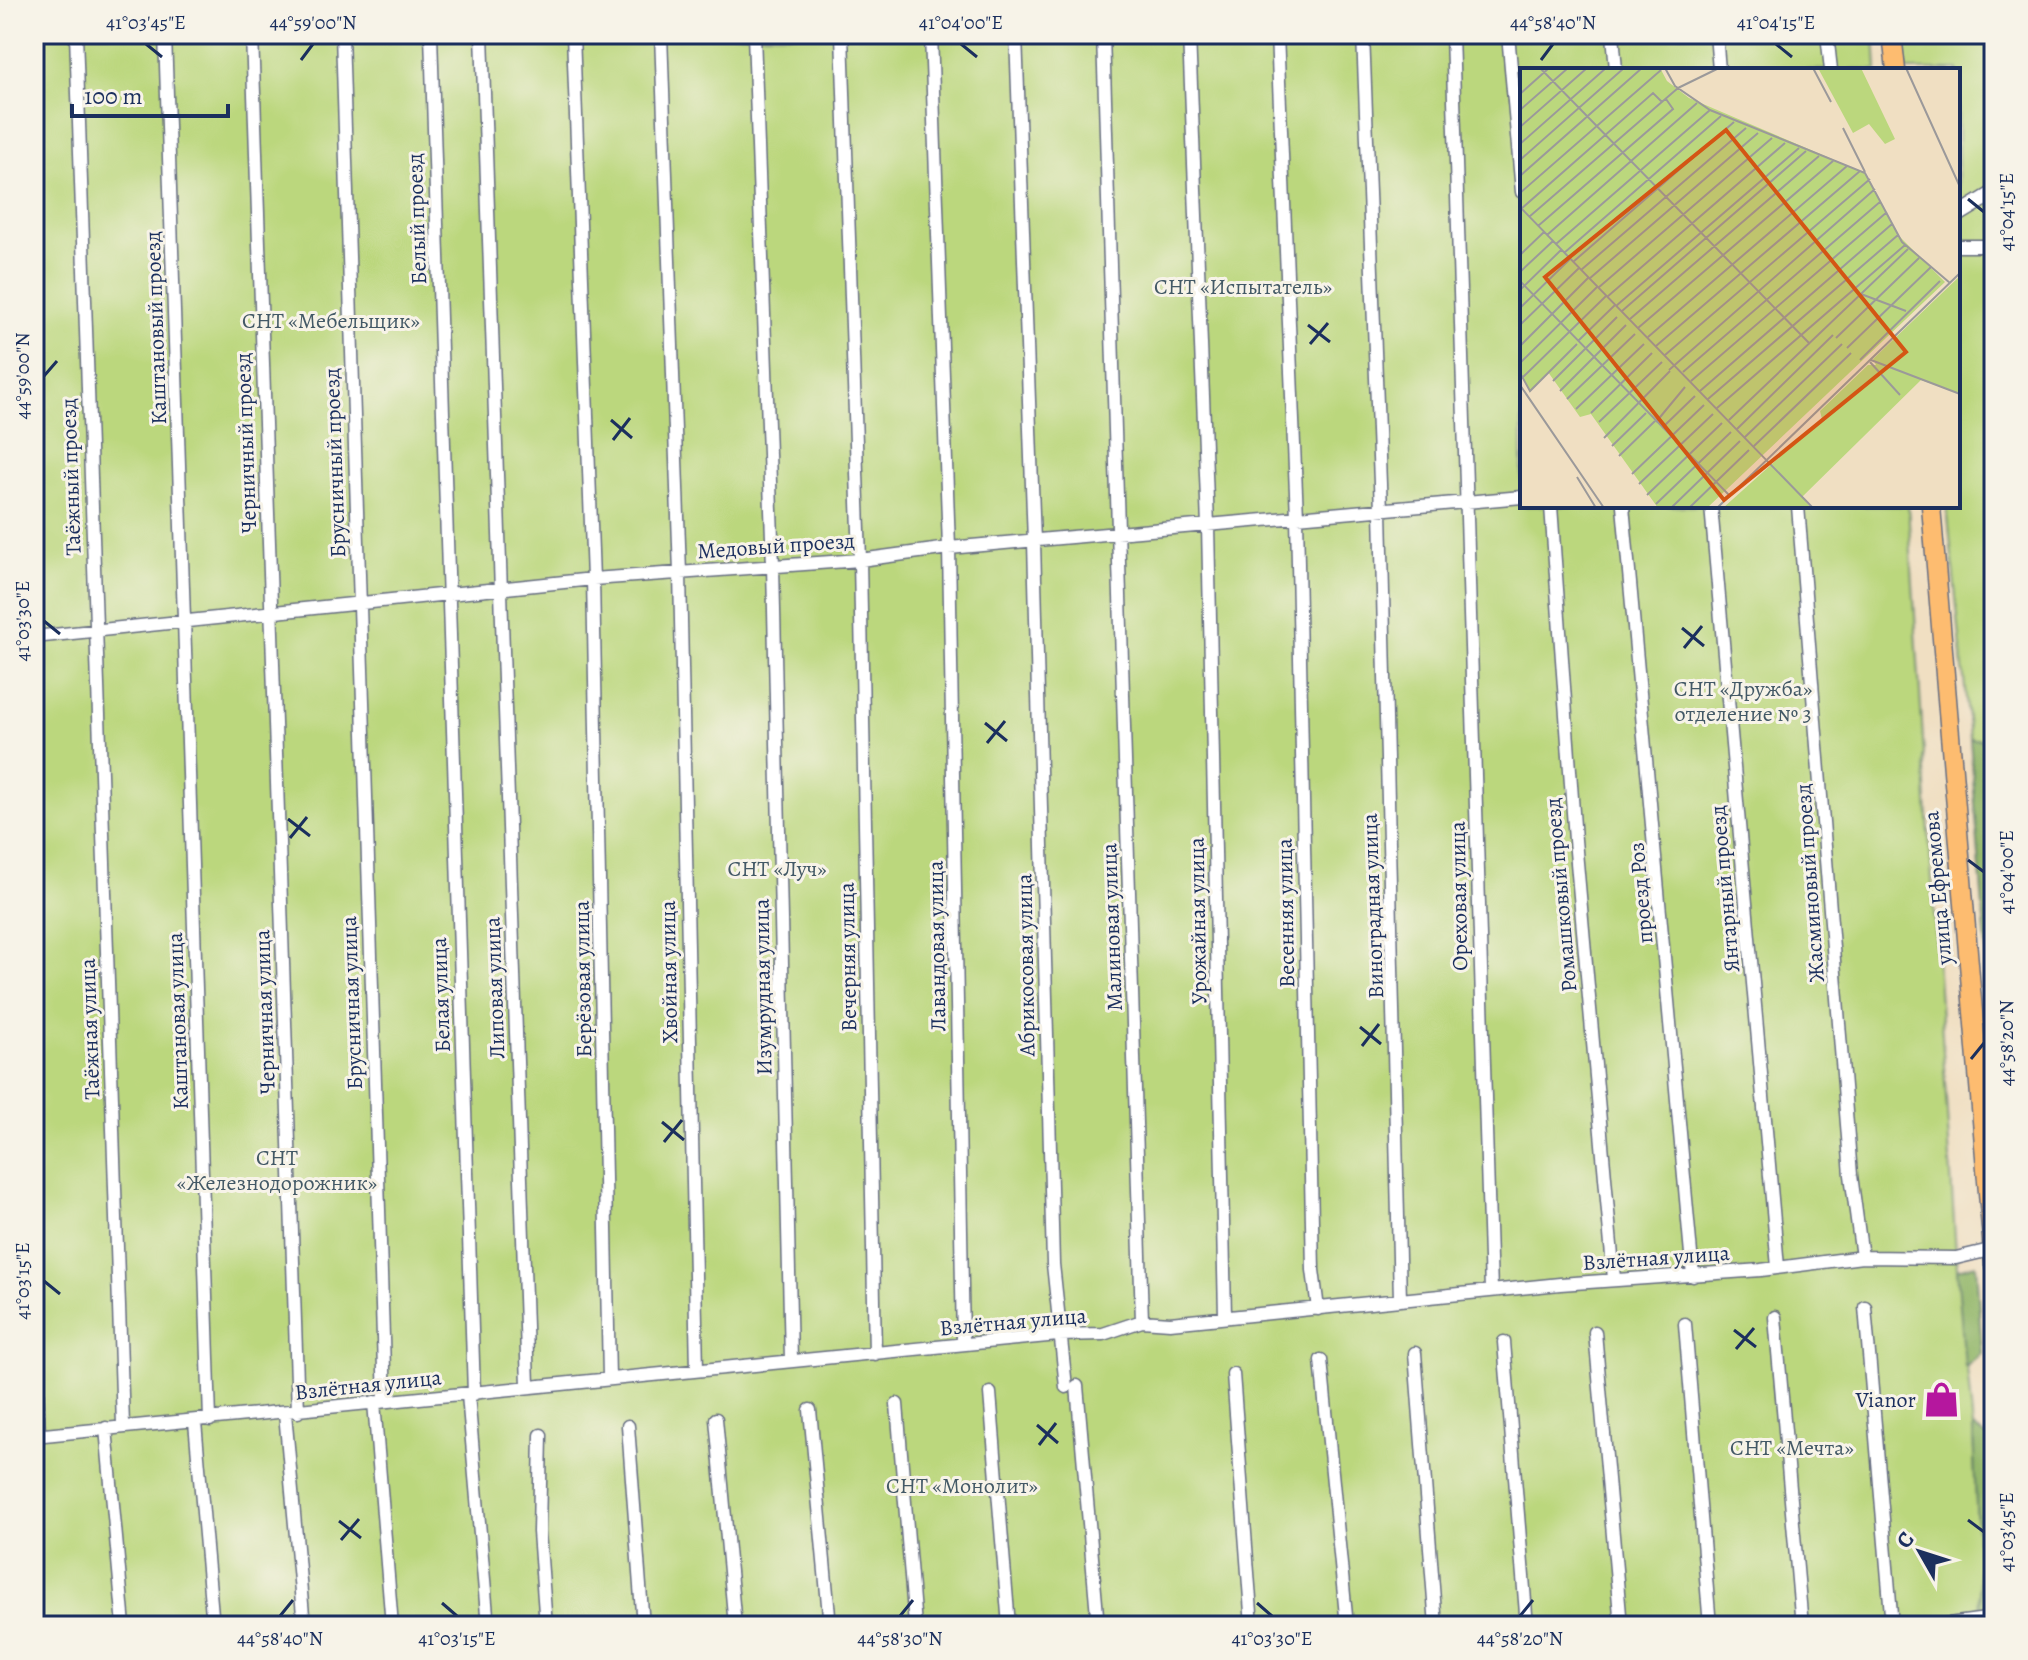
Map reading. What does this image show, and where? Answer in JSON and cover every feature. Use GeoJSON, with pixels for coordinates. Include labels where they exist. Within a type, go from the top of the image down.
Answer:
{"type":"FeatureCollection","features":[{"type":"Feature","properties":{"kind":"main road"},"geometry":{"type":"LineString","coordinates":[[1892,34],[1896,68]]}},
{"type":"Feature","properties":{"kind":"main road","name":"улица Ефремова"},"geometry":{"type":"LineString","coordinates":[[1931,508],[1994,1254]]}},
{"type":"Feature","properties":{"kind":"street","name":"Таёжный проезд"},"geometry":{"type":"LineString","coordinates":[[76,34],[95,631]]}},
{"type":"Feature","properties":{"kind":"street","name":"Каштановый проезд"},"geometry":{"type":"LineString","coordinates":[[165,34],[184,621]]}},
{"type":"Feature","properties":{"kind":"street","name":"Черничный проезд"},"geometry":{"type":"LineString","coordinates":[[252,34],[271,611]]}},
{"type":"Feature","properties":{"kind":"street","name":"Брусничный проезд"},"geometry":{"type":"LineString","coordinates":[[342,34],[357,604]]}},
{"type":"Feature","properties":{"kind":"street","name":"Белый проезд"},"geometry":{"type":"LineString","coordinates":[[431,34],[446,595]]}},
{"type":"Feature","properties":{"kind":"street","name":"Липовая улица"},"geometry":{"type":"LineString","coordinates":[[482,34],[528,1385]]}},
{"type":"Feature","properties":{"kind":"street","name":"Берёзовая улица"},"geometry":{"type":"LineString","coordinates":[[573,34],[593,579],[609,1378]]}},
{"type":"Feature","properties":{"kind":"street","name":"Хвойная улица"},"geometry":{"type":"LineString","coordinates":[[661,34],[680,573],[697,1370]]}},
{"type":"Feature","properties":{"kind":"street","name":"Изумрудная улица"},"geometry":{"type":"LineString","coordinates":[[754,34],[773,566],[791,1360]]}},
{"type":"Feature","properties":{"kind":"street","name":"Вечерняя улица"},"geometry":{"type":"LineString","coordinates":[[842,34],[860,560],[875,1354]]}},
{"type":"Feature","properties":{"kind":"street","name":"Лавандовая улица"},"geometry":{"type":"LineString","coordinates":[[931,34],[949,548],[963,1344]]}},
{"type":"Feature","properties":{"kind":"street","name":"Абрикосовая улица"},"geometry":{"type":"LineString","coordinates":[[1016,34],[1034,542],[1053,1264],[1058,1335],[1072,1386],[1098,1626]]}},
{"type":"Feature","properties":{"kind":"street","name":"Малиновая улица"},"geometry":{"type":"LineString","coordinates":[[1103,34],[1121,532],[1142,1321]]}},
{"type":"Feature","properties":{"kind":"street","name":"Урожайная улица"},"geometry":{"type":"LineString","coordinates":[[1189,34],[1208,526],[1225,1316]]}},
{"type":"Feature","properties":{"kind":"street","name":"Весенняя улица"},"geometry":{"type":"LineString","coordinates":[[1277,34],[1297,517],[1313,1270],[1318,1309]]}},
{"type":"Feature","properties":{"kind":"street","name":"Виноградная улица"},"geometry":{"type":"LineString","coordinates":[[1363,34],[1381,510],[1400,1300]]}},
{"type":"Feature","properties":{"kind":"street","name":"Ореховая улица"},"geometry":{"type":"LineString","coordinates":[[1452,34],[1491,1291]]}},
{"type":"Feature","properties":{"kind":"street"},"geometry":{"type":"LineString","coordinates":[[1508,34],[1520,169]]}},
{"type":"Feature","properties":{"kind":"street"},"geometry":{"type":"LineString","coordinates":[[1613,34],[1616,68]]}},
{"type":"Feature","properties":{"kind":"street"},"geometry":{"type":"LineString","coordinates":[[1716,34],[1719,68]]}},
{"type":"Feature","properties":{"kind":"street"},"geometry":{"type":"LineString","coordinates":[[1827,34],[1831,68]]}},
{"type":"Feature","properties":{"kind":"street"},"geometry":{"type":"LineString","coordinates":[[1960,214],[1994,193]]}},
{"type":"Feature","properties":{"kind":"street"},"geometry":{"type":"LineString","coordinates":[[1960,246],[1994,246]]}},
{"type":"Feature","properties":{"kind":"street","name":"Медовый проезд"},"geometry":{"type":"LineString","coordinates":[[34,637],[271,611],[502,591],[593,579],[860,560],[949,548],[1520,497]]}},
{"type":"Feature","properties":{"kind":"street","name":"Ромашковый проезд"},"geometry":{"type":"LineString","coordinates":[[1551,508],[1575,840],[1614,1279]]}},
{"type":"Feature","properties":{"kind":"street","name":"проезд Роз"},"geometry":{"type":"LineString","coordinates":[[1623,508],[1693,1276]]}},
{"type":"Feature","properties":{"kind":"street","name":"Янтарный проезд"},"geometry":{"type":"LineString","coordinates":[[1711,508],[1778,1267]]}},
{"type":"Feature","properties":{"kind":"street","name":"Жасминовый проезд"},"geometry":{"type":"LineString","coordinates":[[1798,508],[1851,1175],[1862,1257]]}},
{"type":"Feature","properties":{"kind":"street","name":"Белая улица"},"geometry":{"type":"LineString","coordinates":[[446,595],[471,1394],[488,1626]]}},
{"type":"Feature","properties":{"kind":"street","name":"Брусничная улица"},"geometry":{"type":"LineString","coordinates":[[357,604],[380,1401],[392,1626]]}},
{"type":"Feature","properties":{"kind":"street","name":"Черничная улица"},"geometry":{"type":"LineString","coordinates":[[271,611],[291,1412],[304,1626]]}},
{"type":"Feature","properties":{"kind":"street","name":"Каштановая улица"},"geometry":{"type":"LineString","coordinates":[[184,621],[210,1420]]}},
{"type":"Feature","properties":{"kind":"street","name":"Таёжная улица"},"geometry":{"type":"LineString","coordinates":[[95,631],[123,1425]]}},
{"type":"Feature","properties":{"kind":"street","name":"Взлётная улица"},"geometry":{"type":"LineString","coordinates":[[36,1436],[123,1425],[195,1422],[471,1394],[528,1385],[1058,1335],[1103,1334],[1142,1321],[1170,1323],[1614,1279],[1693,1276],[1862,1257],[1956,1258],[1994,1254]]}},
{"type":"Feature","properties":{"kind":"street"},"geometry":{"type":"LineString","coordinates":[[1865,1307],[1892,1626]]}},
{"type":"Feature","properties":{"kind":"street"},"geometry":{"type":"LineString","coordinates":[[34,1309],[36,1436]]}},
{"type":"Feature","properties":{"kind":"street"},"geometry":{"type":"LineString","coordinates":[[1775,1317],[1802,1626]]}},
{"type":"Feature","properties":{"kind":"street"},"geometry":{"type":"LineString","coordinates":[[1685,1324],[1710,1626]]}},
{"type":"Feature","properties":{"kind":"street"},"geometry":{"type":"LineString","coordinates":[[1595,1332],[1621,1626]]}},
{"type":"Feature","properties":{"kind":"street"},"geometry":{"type":"LineString","coordinates":[[1504,1342],[1527,1626]]}},
{"type":"Feature","properties":{"kind":"street"},"geometry":{"type":"LineString","coordinates":[[1415,1353],[1436,1626]]}},
{"type":"Feature","properties":{"kind":"street"},"geometry":{"type":"LineString","coordinates":[[1321,1360],[1347,1626]]}},
{"type":"Feature","properties":{"kind":"street"},"geometry":{"type":"LineString","coordinates":[[1233,1374],[1252,1626]]}},
{"type":"Feature","properties":{"kind":"street"},"geometry":{"type":"LineString","coordinates":[[990,1393],[1009,1626]]}},
{"type":"Feature","properties":{"kind":"street"},"geometry":{"type":"LineString","coordinates":[[897,1404],[915,1626]]}},
{"type":"Feature","properties":{"kind":"street"},"geometry":{"type":"LineString","coordinates":[[810,1410],[830,1626]]}},
{"type":"Feature","properties":{"kind":"street"},"geometry":{"type":"LineString","coordinates":[[716,1419],[735,1626]]}},
{"type":"Feature","properties":{"kind":"street"},"geometry":{"type":"LineString","coordinates":[[195,1422],[213,1626]]}},
{"type":"Feature","properties":{"kind":"street"},"geometry":{"type":"LineString","coordinates":[[628,1426],[643,1626]]}},
{"type":"Feature","properties":{"kind":"street"},"geometry":{"type":"LineString","coordinates":[[106,1428],[124,1626]]}},
{"type":"Feature","properties":{"kind":"street"},"geometry":{"type":"LineString","coordinates":[[541,1435],[539,1532],[546,1626]]}},
{"type":"Feature","properties":{"kind":"street"},"geometry":{"type":"LineString","coordinates":[[1933,1626],[1994,1618]]}},
{"type":"Feature","properties":{"kind":"green space"},"geometry":{"type":"Polygon","coordinates":[[[34,34],[1875,34],[1877,68],[1520,68],[1520,508],[1908,508],[1957,1269],[1973,1428],[1981,1626],[34,1626],[34,34]]]}},
{"type":"Feature","properties":{"kind":"green space"},"geometry":{"type":"Polygon","coordinates":[[[1903,34],[1994,34],[1994,188],[1960,206],[1960,68],[1906,68],[1903,34]]]}},
{"type":"Feature","properties":{"kind":"green space"},"geometry":{"type":"Polygon","coordinates":[[[1994,196],[1994,765],[1990,766],[1987,740],[1970,739],[1947,508],[1960,508],[1960,224],[1963,222],[1960,216],[1994,196]]]}},
{"type":"Feature","properties":{"kind":"green space"},"geometry":{"type":"Polygon","coordinates":[[[1970,739],[1987,740],[1990,765],[1994,765],[1994,1051],[1970,739]]]}},
{"type":"Feature","properties":{"kind":"green space"},"geometry":{"type":"Polygon","coordinates":[[[1976,1264],[1982,1354],[1965,1367],[1957,1269],[1976,1264]]]}},
{"type":"Feature","properties":{"kind":"green space"},"geometry":{"type":"Polygon","coordinates":[[[1973,1428],[1992,1440],[1994,1599],[1980,1612],[1973,1428]]]}},
{"type":"Feature","properties":{"kind":"place","name":"Vianor"},"geometry":{"type":"Point","coordinates":[1942,1399]}},
{"type":"Feature","properties":{"kind":"park label","name":"СНТ «Испытатель»"},"geometry":{"type":"Point","coordinates":[1243,286]}},
{"type":"Feature","properties":{"kind":"park label","name":"СНТ «Мебельщик»"},"geometry":{"type":"Point","coordinates":[331,320]}},
{"type":"Feature","properties":{"kind":"park label","name":"СНТ «Дружба» отделение № 3"},"geometry":{"type":"Point","coordinates":[1743,700]}},
{"type":"Feature","properties":{"kind":"park label","name":"СНТ «Луч»"},"geometry":{"type":"Point","coordinates":[777,868]}},
{"type":"Feature","properties":{"kind":"park label","name":"СНТ «Железнодорожник»"},"geometry":{"type":"Point","coordinates":[277,1170]}},
{"type":"Feature","properties":{"kind":"park label","name":"СНТ «Мечта»"},"geometry":{"type":"Point","coordinates":[1792,1447]}},
{"type":"Feature","properties":{"kind":"park label","name":"СНТ «Монолит»"},"geometry":{"type":"Point","coordinates":[962,1485]}}]}
